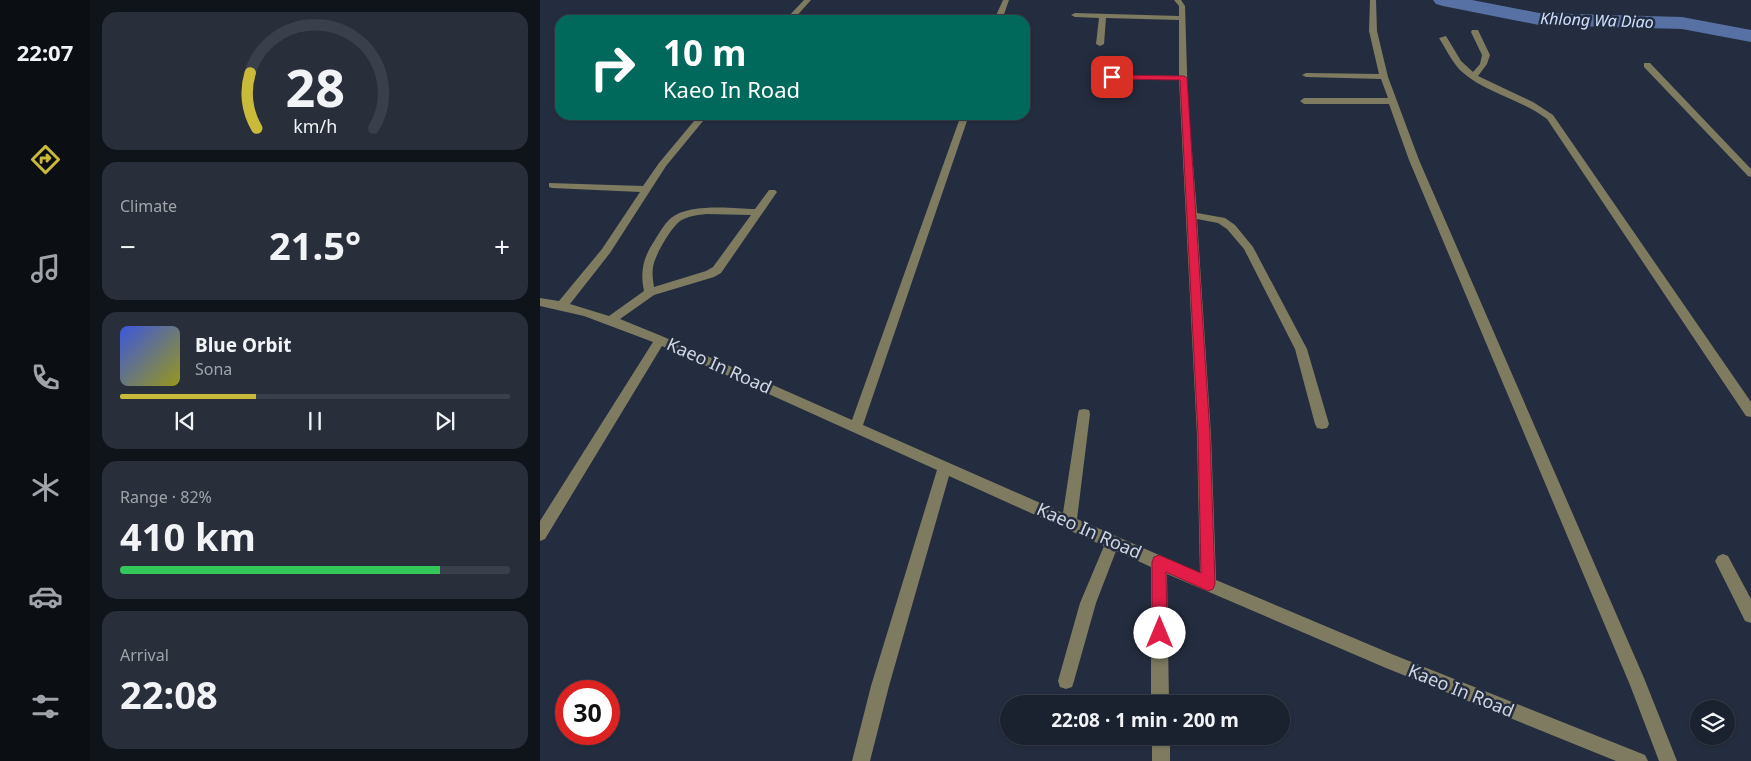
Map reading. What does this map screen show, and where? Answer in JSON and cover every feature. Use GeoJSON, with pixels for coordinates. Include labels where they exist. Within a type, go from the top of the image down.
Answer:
{"type":"FeatureCollection","features":[{"type":"Feature","properties":{"kind":"street"},"geometry":{"type":"LineString","coordinates":[[794,15],[808,0]]}},
{"type":"Feature","properties":{"kind":"street"},"geometry":{"type":"LineString","coordinates":[[1000,15],[1006,0]]}},
{"type":"Feature","properties":{"kind":"street"},"geometry":{"type":"LineString","coordinates":[[1177,0],[1182,6],[1191,215],[1204,435],[1208,584]]}},
{"type":"Feature","properties":{"kind":"street"},"geometry":{"type":"LineString","coordinates":[[1373,0],[1373,31],[1384,77],[1414,160],[1634,675],[1668,761]]}},
{"type":"Feature","properties":{"kind":"street"},"geometry":{"type":"LineString","coordinates":[[1075,15],[1182,18]]}},
{"type":"Feature","properties":{"kind":"street"},"geometry":{"type":"LineString","coordinates":[[1100,44],[1103,16]]}},
{"type":"Feature","properties":{"kind":"street"},"geometry":{"type":"LineString","coordinates":[[1474,76],[1486,63],[1487,56],[1475,32]]}},
{"type":"Feature","properties":{"kind":"street"},"geometry":{"type":"LineString","coordinates":[[1443,38],[1463,69],[1539,107],[1550,117],[1751,412]]}},
{"type":"Feature","properties":{"kind":"street"},"geometry":{"type":"LineString","coordinates":[[1647,65],[1751,174]]}},
{"type":"Feature","properties":{"kind":"street"},"geometry":{"type":"LineString","coordinates":[[1306,75],[1384,77]]}},
{"type":"Feature","properties":{"kind":"street"},"geometry":{"type":"LineString","coordinates":[[1112,77],[1184,78]]}},
{"type":"Feature","properties":{"kind":"street"},"geometry":{"type":"LineString","coordinates":[[1304,101],[1394,101]]}},
{"type":"Feature","properties":{"kind":"street"},"geometry":{"type":"LineString","coordinates":[[564,305],[606,251],[662,165],[700,120]]}},
{"type":"Feature","properties":{"kind":"street"},"geometry":{"type":"LineString","coordinates":[[856,427],[962,120]]}},
{"type":"Feature","properties":{"kind":"street"},"geometry":{"type":"LineString","coordinates":[[552,185],[645,189]]}},
{"type":"Feature","properties":{"kind":"street"},"geometry":{"type":"LineString","coordinates":[[612,320],[650,292],[710,274],[717,270],[772,192]]}},
{"type":"Feature","properties":{"kind":"street"},"geometry":{"type":"LineString","coordinates":[[650,292],[645,271],[650,257],[671,225],[678,218],[691,213],[759,212]]}},
{"type":"Feature","properties":{"kind":"street"},"geometry":{"type":"LineString","coordinates":[[1191,215],[1220,220],[1232,227],[1248,247],[1301,349],[1322,424]]}},
{"type":"Feature","properties":{"kind":"street","name":"Kaeo In Road"},"geometry":{"type":"LineString","coordinates":[[540,302],[564,305],[612,320],[660,340],[1208,584],[1391,662],[1639,761]]}},
{"type":"Feature","properties":{"kind":"street"},"geometry":{"type":"LineString","coordinates":[[540,534],[660,340]]}},
{"type":"Feature","properties":{"kind":"street"},"geometry":{"type":"LineString","coordinates":[[1069,522],[1084,414]]}},
{"type":"Feature","properties":{"kind":"street"},"geometry":{"type":"LineString","coordinates":[[861,761],[880,686],[945,467]]}},
{"type":"Feature","properties":{"kind":"street"},"geometry":{"type":"LineString","coordinates":[[1066,681],[1088,603],[1113,541]]}},
{"type":"Feature","properties":{"kind":"street"},"geometry":{"type":"LineString","coordinates":[[1723,561],[1751,615]]}},
{"type":"Feature","properties":{"kind":"street"},"geometry":{"type":"LineString","coordinates":[[1159,562],[1160,695]]}},
{"type":"Feature","properties":{"kind":"street"},"geometry":{"type":"LineString","coordinates":[[1161,745],[1161,761]]}},
{"type":"Feature","properties":{"kind":"waterway","name":"Khlong Wa Diao"},"geometry":{"type":"LineString","coordinates":[[1443,0],[1539,19],[1682,23],[1751,36]]}},
{"type":"Feature","properties":{"kind":"route"},"geometry":{"type":"LineString","coordinates":[[1112,77],[1184,78],[1204,435],[1208,584],[1159,562],[1160,633]]}}]}
